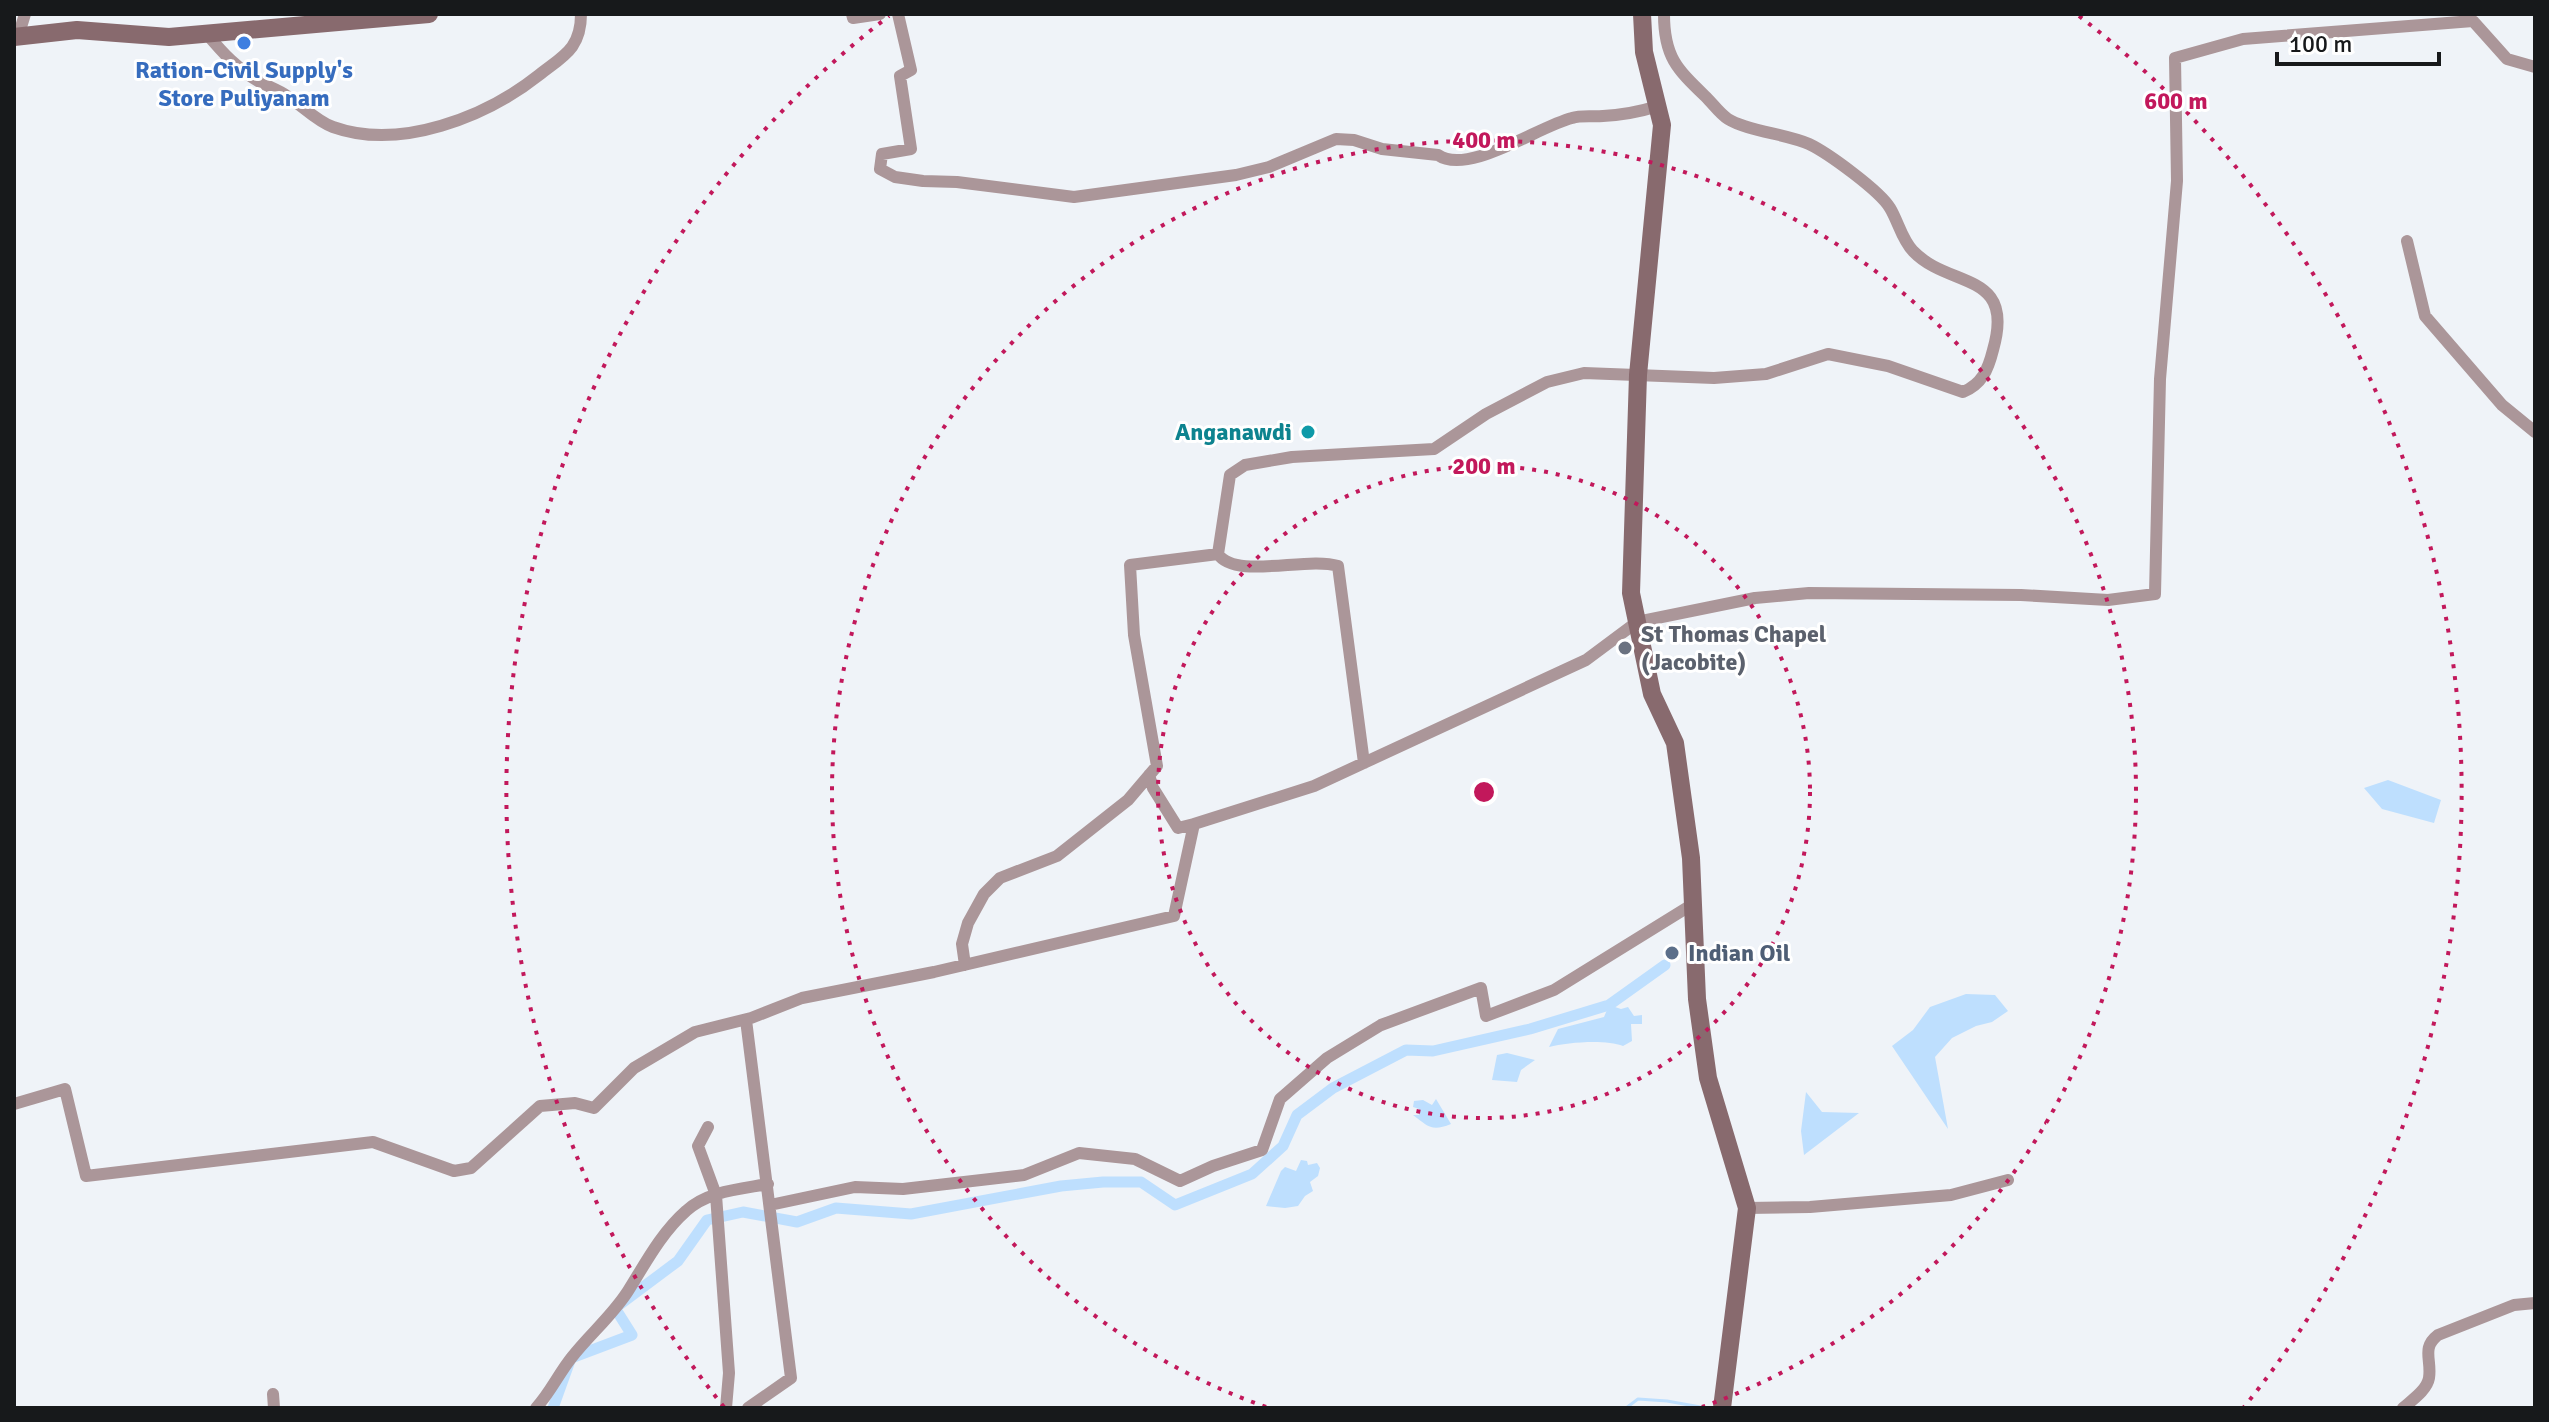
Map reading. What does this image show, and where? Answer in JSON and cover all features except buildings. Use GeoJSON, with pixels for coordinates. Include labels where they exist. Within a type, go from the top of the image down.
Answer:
{"type":"FeatureCollection","features":[{"type":"Feature","properties":{"kind":"main road"},"geometry":{"type":"LineString","coordinates":[[16,37],[77,30],[169,37],[429,14]]}},
{"type":"Feature","properties":{"kind":"main road"},"geometry":{"type":"LineString","coordinates":[[1642,14],[1644,52],[1662,125],[1638,375],[1631,593],[1652,694],[1675,743],[1691,858],[1697,999],[1708,1078],[1747,1208],[1722,1407]]}},
{"type":"Feature","properties":{"kind":"street"},"geometry":{"type":"LineString","coordinates":[[16,37],[25,14]]}},
{"type":"Feature","properties":{"kind":"street"},"geometry":{"type":"LineString","coordinates":[[206,33],[241,70],[286,95],[331,126],[363,133],[386,133],[440,126],[465,118],[519,92],[567,54],[581,32],[581,14]]}},
{"type":"Feature","properties":{"kind":"street"},"geometry":{"type":"LineString","coordinates":[[852,14],[853,18],[880,14]]}},
{"type":"Feature","properties":{"kind":"street"},"geometry":{"type":"LineString","coordinates":[[898,14],[911,70],[900,76],[911,149],[882,154],[880,169],[895,177],[923,181],[957,182],[1074,197],[1236,175],[1269,167],[1336,139],[1457,160],[1492,153],[1572,118],[1637,113],[1658,106]]}},
{"type":"Feature","properties":{"kind":"street"},"geometry":{"type":"LineString","coordinates":[[1218,554],[1230,475],[1245,465],[1292,457],[1434,449],[1486,414],[1547,382],[1584,373],[1714,378],[1766,374],[1828,354],[1888,366],[1963,392],[1976,387],[1988,367],[1996,340],[1997,308],[1985,291],[1966,279],[1934,268],[1911,250],[1889,205],[1874,189],[1810,144],[1728,119],[1674,65],[1664,27],[1664,14]]}},
{"type":"Feature","properties":{"kind":"street"},"geometry":{"type":"LineString","coordinates":[[1149,775],[1153,788],[1178,828],[1194,824],[1314,786],[1586,660],[1637,622],[1755,598],[1809,593],[2021,595],[2108,600],[2155,594],[2160,379],[2177,181],[2175,58],[2243,39],[2473,21],[2507,59],[2535,67]]}},
{"type":"Feature","properties":{"kind":"street"},"geometry":{"type":"LineString","coordinates":[[2407,241],[2425,316],[2502,405],[2535,432]]}},
{"type":"Feature","properties":{"kind":"street"},"geometry":{"type":"LineString","coordinates":[[1218,554],[1229,565],[1305,563],[1338,566],[1364,763]]}},
{"type":"Feature","properties":{"kind":"street"},"geometry":{"type":"LineString","coordinates":[[965,965],[962,944],[968,923],[992,886],[1000,878],[1057,856],[1128,800],[1157,766],[1134,635],[1130,565],[1218,554]]}},
{"type":"Feature","properties":{"kind":"street"},"geometry":{"type":"LineString","coordinates":[[748,1408],[791,1378],[746,1020],[802,998],[965,965],[1174,916],[1194,824]]}},
{"type":"Feature","properties":{"kind":"street"},"geometry":{"type":"LineString","coordinates":[[770,1205],[855,1187],[903,1189],[1024,1175],[1079,1153],[1135,1159],[1180,1181],[1262,1150],[1280,1099],[1327,1058],[1381,1025],[1481,988],[1486,1016],[1513,1006],[1554,990],[1693,904]]}},
{"type":"Feature","properties":{"kind":"street"},"geometry":{"type":"LineString","coordinates":[[14,1104],[65,1089],[86,1176],[373,1142],[454,1171],[471,1168],[540,1106],[575,1103],[594,1108],[634,1068],[695,1032],[751,1018]]}},
{"type":"Feature","properties":{"kind":"street"},"geometry":{"type":"LineString","coordinates":[[708,1127],[698,1146],[716,1195],[729,1373],[726,1408]]}},
{"type":"Feature","properties":{"kind":"street"},"geometry":{"type":"LineString","coordinates":[[1747,1208],[1810,1207],[1951,1195],[2008,1180]]}},
{"type":"Feature","properties":{"kind":"street"},"geometry":{"type":"LineString","coordinates":[[536,1408],[557,1375],[604,1324],[647,1259],[687,1209],[716,1195],[768,1184]]}},
{"type":"Feature","properties":{"kind":"street"},"geometry":{"type":"LineString","coordinates":[[2403,1408],[2425,1387],[2430,1376],[2429,1342],[2438,1335],[2514,1305],[2535,1303]]}},
{"type":"Feature","properties":{"kind":"street"},"geometry":{"type":"LineString","coordinates":[[273,1394],[274,1408]]}},
{"type":"Feature","properties":{"kind":"water"},"geometry":{"type":"Polygon","coordinates":[[[2388,780],[2441,800],[2434,823],[2382,809],[2364,788],[2388,780]]]}},
{"type":"Feature","properties":{"kind":"water"},"geometry":{"type":"Polygon","coordinates":[[[1966,994],[1995,995],[2008,1011],[1992,1022],[1952,1038],[1935,1057],[1948,1129],[1892,1046],[1913,1030],[1930,1007],[1966,994]]]}},
{"type":"Feature","properties":{"kind":"water"},"geometry":{"type":"Polygon","coordinates":[[[1609,1005],[1621,1009],[1628,1007],[1634,1016],[1642,1015],[1642,1024],[1631,1024],[1632,1041],[1623,1046],[1587,1042],[1549,1047],[1558,1029],[1604,1017],[1609,1005]]]}},
{"type":"Feature","properties":{"kind":"water"},"geometry":{"type":"Polygon","coordinates":[[[1507,1053],[1535,1060],[1521,1070],[1517,1082],[1492,1080],[1497,1055],[1507,1053]]]}},
{"type":"Feature","properties":{"kind":"water"},"geometry":{"type":"Polygon","coordinates":[[[1806,1092],[1822,1112],[1859,1113],[1804,1155],[1801,1131],[1806,1092]]]}},
{"type":"Feature","properties":{"kind":"water"},"geometry":{"type":"Polygon","coordinates":[[[1436,1099],[1451,1124],[1439,1128],[1430,1127],[1413,1115],[1419,1115],[1419,1109],[1413,1107],[1414,1101],[1423,1100],[1432,1105],[1436,1099]]]}},
{"type":"Feature","properties":{"kind":"water"},"geometry":{"type":"Polygon","coordinates":[[[1301,1160],[1307,1161],[1308,1165],[1317,1163],[1320,1168],[1318,1176],[1310,1182],[1313,1191],[1298,1206],[1266,1206],[1281,1171],[1285,1167],[1296,1171],[1301,1160]]]}},
{"type":"Feature","properties":{"kind":"waterway"},"geometry":{"type":"LineString","coordinates":[[553,1408],[571,1358],[632,1335],[615,1308],[678,1261],[707,1220],[743,1212],[797,1222],[836,1208],[911,1214],[1061,1186],[1103,1182],[1141,1182],[1175,1205],[1252,1174],[1283,1146],[1297,1115],[1333,1088],[1406,1050],[1433,1051],[1530,1029],[1609,1005],[1665,965]]}},
{"type":"Feature","properties":{"kind":"waterway"},"geometry":{"type":"LineString","coordinates":[[1626,1408],[1638,1399],[1706,1408]]}},
{"type":"Feature","properties":{"kind":"place","name":"Ration-Civil Supply's Store Puliyanam"},"geometry":{"type":"Point","coordinates":[244,43]}},
{"type":"Feature","properties":{"kind":"place","name":"Anganawdi"},"geometry":{"type":"Point","coordinates":[1308,432]}},
{"type":"Feature","properties":{"kind":"place","name":"St Thomas Chapel (Jacobite)"},"geometry":{"type":"Point","coordinates":[1625,648]}},
{"type":"Feature","properties":{"kind":"place","name":"Indian Oil"},"geometry":{"type":"Point","coordinates":[1672,953]}}]}
